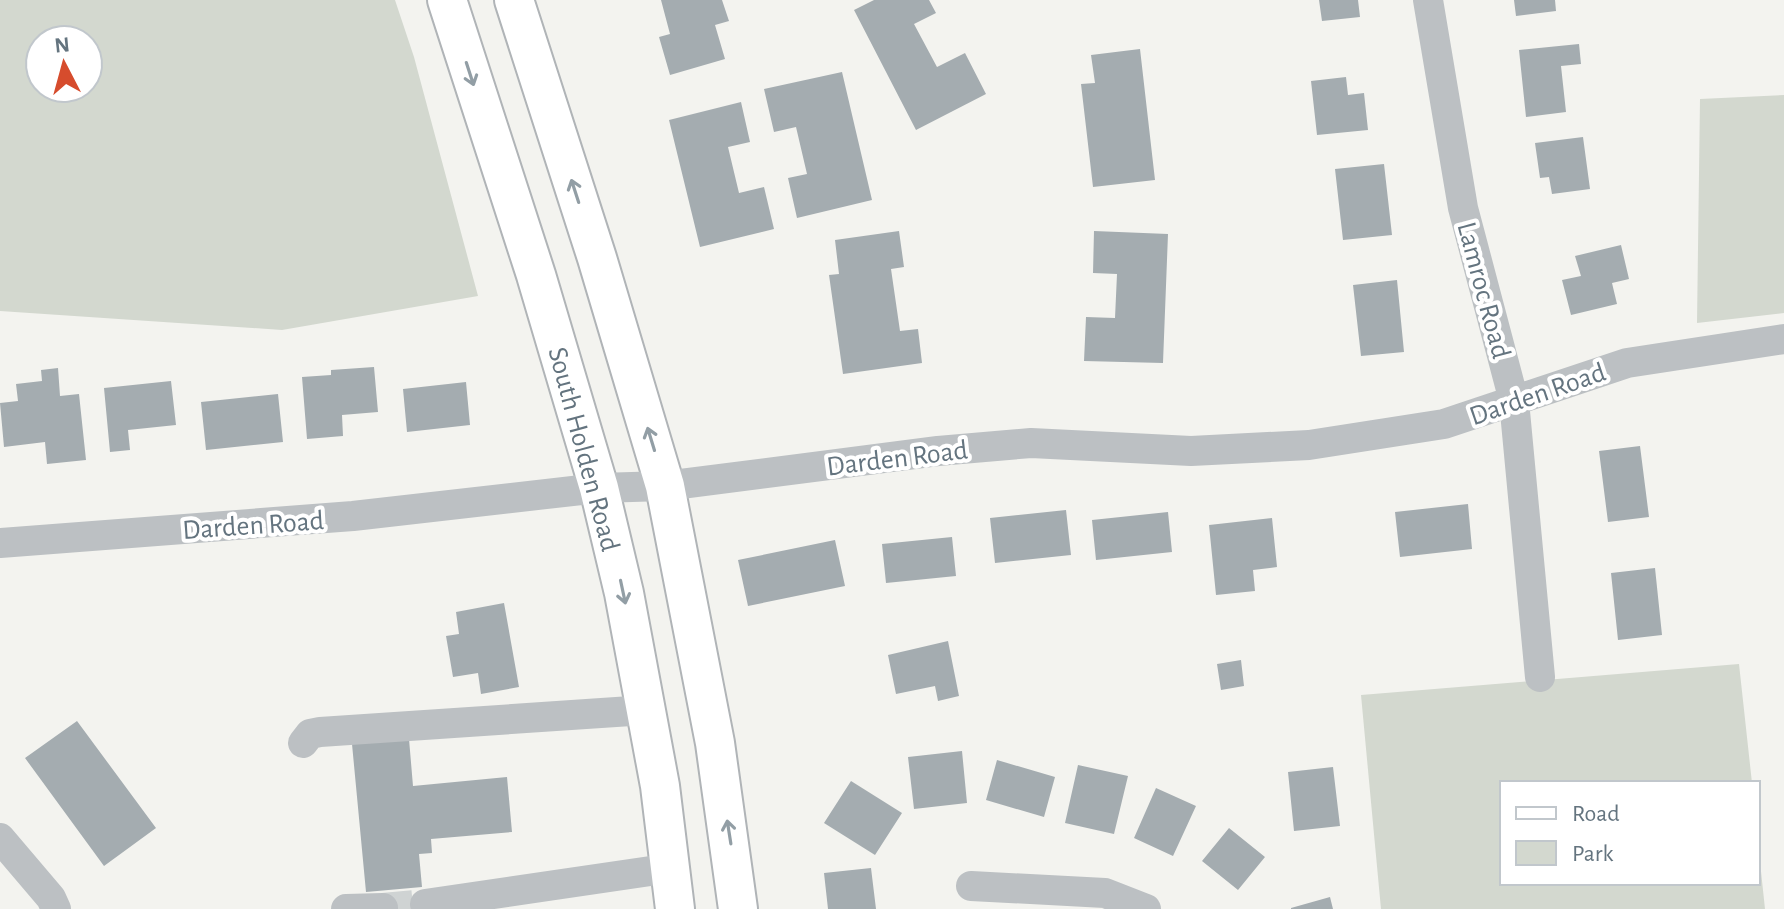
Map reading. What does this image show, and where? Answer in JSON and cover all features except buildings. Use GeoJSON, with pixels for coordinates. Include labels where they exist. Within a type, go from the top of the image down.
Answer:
{"type":"FeatureCollection","features":[{"type":"Feature","properties":{"kind":"main road","name":"South Holden Road"},"geometry":{"type":"LineString","coordinates":[[447,0],[536,275],[599,488],[624,593],[660,786],[675,909]]}},
{"type":"Feature","properties":{"kind":"main road"},"geometry":{"type":"LineString","coordinates":[[514,0],[597,258],[665,486],[715,743],[738,909]]}},
{"type":"Feature","properties":{"kind":"street","name":"Lamroc Road"},"geometry":{"type":"LineString","coordinates":[[1428,0],[1463,208],[1514,401],[1540,677]]}},
{"type":"Feature","properties":{"kind":"street","name":"Darden Road"},"geometry":{"type":"LineString","coordinates":[[0,543],[353,516],[599,488],[665,486],[938,451],[1031,443],[1191,451],[1309,445],[1444,424],[1627,363],[1784,339]]}},
{"type":"Feature","properties":{"kind":"street"},"geometry":{"type":"LineString","coordinates":[[303,743],[310,734],[320,732],[646,710]]}},
{"type":"Feature","properties":{"kind":"street"},"geometry":{"type":"LineString","coordinates":[[0,838],[51,898],[56,909]]}},
{"type":"Feature","properties":{"kind":"street"},"geometry":{"type":"LineString","coordinates":[[425,904],[671,868]]}},
{"type":"Feature","properties":{"kind":"street"},"geometry":{"type":"LineString","coordinates":[[971,886],[1105,893],[1146,909]]}},
{"type":"Feature","properties":{"kind":"street"},"geometry":{"type":"LineString","coordinates":[[346,909],[383,908]]}},
{"type":"Feature","properties":{"kind":"green space"},"geometry":{"type":"Polygon","coordinates":[[[0,0],[395,0],[414,57],[478,296],[282,330],[0,311],[0,0]]]}},
{"type":"Feature","properties":{"kind":"green space"},"geometry":{"type":"Polygon","coordinates":[[[1784,95],[1784,313],[1697,323],[1700,99],[1784,95]]]}},
{"type":"Feature","properties":{"kind":"green space"},"geometry":{"type":"Polygon","coordinates":[[[1739,664],[1752,781],[1500,781],[1500,885],[1760,885],[1760,862],[1765,909],[1381,909],[1361,695],[1739,664]]]}},
{"type":"Feature","properties":{"kind":"tunnel"},"geometry":{"type":"LineString","coordinates":[[383,908],[425,904]]}}]}
